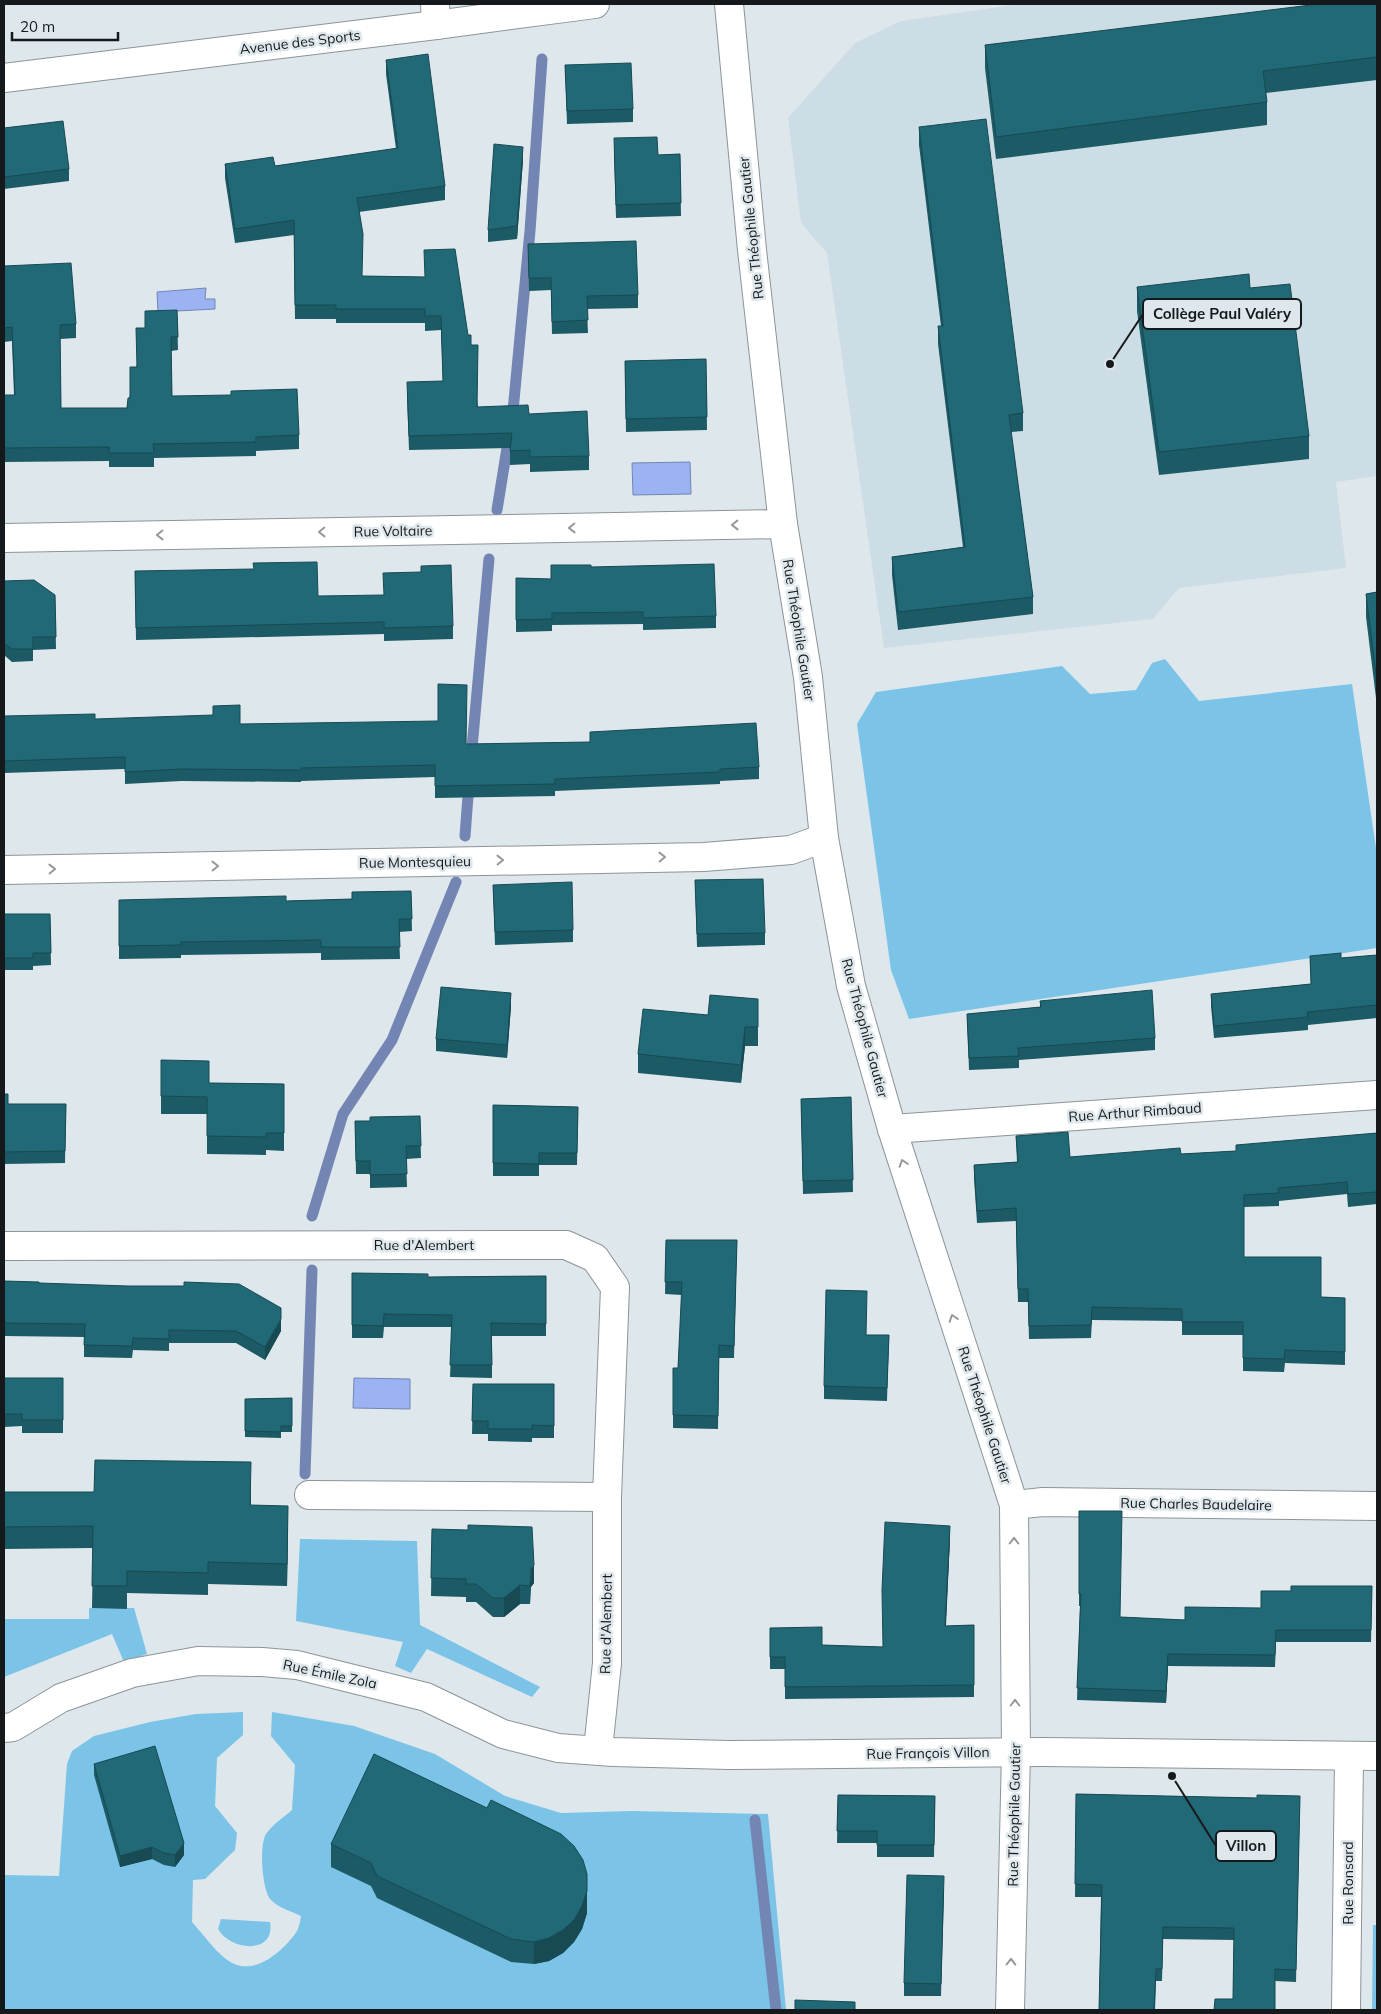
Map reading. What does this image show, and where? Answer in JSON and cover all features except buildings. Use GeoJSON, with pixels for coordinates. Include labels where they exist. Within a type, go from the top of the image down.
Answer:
{"type":"FeatureCollection","features":[{"type":"Feature","properties":{"kind":"street","name":"Avenue des Sports"},"geometry":{"type":"LineString","coordinates":[[4,78],[436,14],[595,4]]}},
{"type":"Feature","properties":{"kind":"street","name":"Rue Théophile Gautier"},"geometry":{"type":"LineString","coordinates":[[729,4],[752,250],[783,524],[808,677],[824,838],[851,986],[892,1129],[1014,1505],[1016,1752],[1010,2010]]}},
{"type":"Feature","properties":{"kind":"street","name":"Rue Voltaire"},"geometry":{"type":"LineString","coordinates":[[4,538],[783,524]]}},
{"type":"Feature","properties":{"kind":"street","name":"Rue Montesquieu"},"geometry":{"type":"LineString","coordinates":[[4,870],[704,856],[791,850],[824,838]]}},
{"type":"Feature","properties":{"kind":"street","name":"Rue Arthur Rimbaud"},"geometry":{"type":"LineString","coordinates":[[892,1129],[1377,1095]]}},
{"type":"Feature","properties":{"kind":"street","name":"Rue d'Alembert"},"geometry":{"type":"LineString","coordinates":[[4,1246],[566,1245],[595,1258],[615,1287],[607,1497],[607,1663],[598,1750]]}},
{"type":"Feature","properties":{"kind":"street"},"geometry":{"type":"LineString","coordinates":[[309,1495],[607,1497]]}},
{"type":"Feature","properties":{"kind":"street","name":"Rue Charles Baudelaire"},"geometry":{"type":"LineString","coordinates":[[1014,1505],[1043,1502],[1377,1506]]}},
{"type":"Feature","properties":{"kind":"street","name":"Rue Émile Zola"},"geometry":{"type":"LineString","coordinates":[[4,1728],[13,1727],[61,1698],[132,1673],[198,1661],[262,1662],[297,1665],[426,1697],[503,1734],[558,1748],[598,1750]]}},
{"type":"Feature","properties":{"kind":"street","name":"Rue François Villon"},"geometry":{"type":"LineString","coordinates":[[598,1750],[729,1755],[1016,1752],[1377,1756]]}},
{"type":"Feature","properties":{"kind":"street","name":"Rue Ronsard"},"geometry":{"type":"LineString","coordinates":[[1346,2010],[1349,1756]]}},
{"type":"Feature","properties":{"kind":"shaded area"},"geometry":{"type":"Polygon","coordinates":[[[1019,4],[1377,4],[1377,476],[1336,482],[1346,568],[1179,588],[1153,619],[884,648],[827,253],[801,223],[788,118],[855,43],[901,21],[1019,4]]]}},
{"type":"Feature","properties":{"kind":"shaded area"},"geometry":{"type":"Polygon","coordinates":[[[206,288],[205,299],[215,299],[215,309],[158,312],[157,292],[206,288]]]}},
{"type":"Feature","properties":{"kind":"shaded area"},"geometry":{"type":"Polygon","coordinates":[[[690,462],[691,494],[633,495],[632,463],[690,462]]]}},
{"type":"Feature","properties":{"kind":"shaded area"},"geometry":{"type":"Polygon","coordinates":[[[1165,659],[1199,701],[1352,684],[1377,855],[1377,948],[909,1019],[891,970],[857,724],[876,692],[1062,666],[1090,694],[1136,690],[1152,663],[1165,659]]]}},
{"type":"Feature","properties":{"kind":"shaded area"},"geometry":{"type":"Polygon","coordinates":[[[354,1378],[410,1379],[410,1409],[353,1408],[354,1378]]]}},
{"type":"Feature","properties":{"kind":"shaded area"},"geometry":{"type":"Polygon","coordinates":[[[300,1539],[417,1541],[420,1625],[540,1687],[532,1697],[427,1649],[411,1673],[395,1666],[403,1642],[296,1621],[300,1539]]]}},
{"type":"Feature","properties":{"kind":"shaded area"},"geometry":{"type":"Polygon","coordinates":[[[89,1608],[134,1608],[147,1654],[124,1662],[112,1634],[4,1677],[4,1619],[89,1619],[89,1608]]]}},
{"type":"Feature","properties":{"kind":"shaded area"},"geometry":{"type":"Polygon","coordinates":[[[243,1712],[243,1735],[217,1758],[215,1806],[237,1833],[235,1850],[205,1879],[193,1880],[192,1922],[226,1959],[245,1966],[264,1962],[289,1942],[298,1928],[301,1916],[281,1907],[270,1899],[263,1876],[262,1856],[266,1834],[271,1827],[292,1810],[295,1765],[271,1736],[272,1712],[354,1726],[435,1754],[505,1796],[561,1813],[633,1811],[768,1814],[786,2010],[4,2010],[4,1875],[59,1876],[67,1764],[72,1751],[94,1736],[150,1722],[196,1714],[243,1712]]]}},
{"type":"Feature","properties":{"kind":"shaded area"},"geometry":{"type":"Polygon","coordinates":[[[221,1919],[270,1922],[270,1933],[266,1940],[259,1945],[241,1945],[232,1942],[218,1929],[221,1919]]]}},
{"type":"Feature","properties":{"kind":"shaded area"},"geometry":{"type":"Polygon","coordinates":[[[1373,1925],[1377,1925],[1377,2010],[1372,2010],[1373,1925]]]}},
{"type":"Feature","properties":{"kind":"waterway"},"geometry":{"type":"LineString","coordinates":[[497,510],[513,411],[530,231],[542,59]]}},
{"type":"Feature","properties":{"kind":"waterway"},"geometry":{"type":"LineString","coordinates":[[471,759],[489,559]]}},
{"type":"Feature","properties":{"kind":"waterway"},"geometry":{"type":"LineString","coordinates":[[465,836],[469,783]]}},
{"type":"Feature","properties":{"kind":"waterway"},"geometry":{"type":"LineString","coordinates":[[312,1216],[343,1114],[392,1040],[456,882]]}},
{"type":"Feature","properties":{"kind":"waterway"},"geometry":{"type":"LineString","coordinates":[[305,1474],[312,1270]]}},
{"type":"Feature","properties":{"kind":"waterway"},"geometry":{"type":"LineString","coordinates":[[755,1820],[776,2010]]}},
{"type":"Feature","properties":{"kind":"place","name":"Collège Paul Valéry"},"geometry":{"type":"Point","coordinates":[1110,364]}},
{"type":"Feature","properties":{"kind":"place","name":"Villon"},"geometry":{"type":"Point","coordinates":[1172,1776]}}]}
